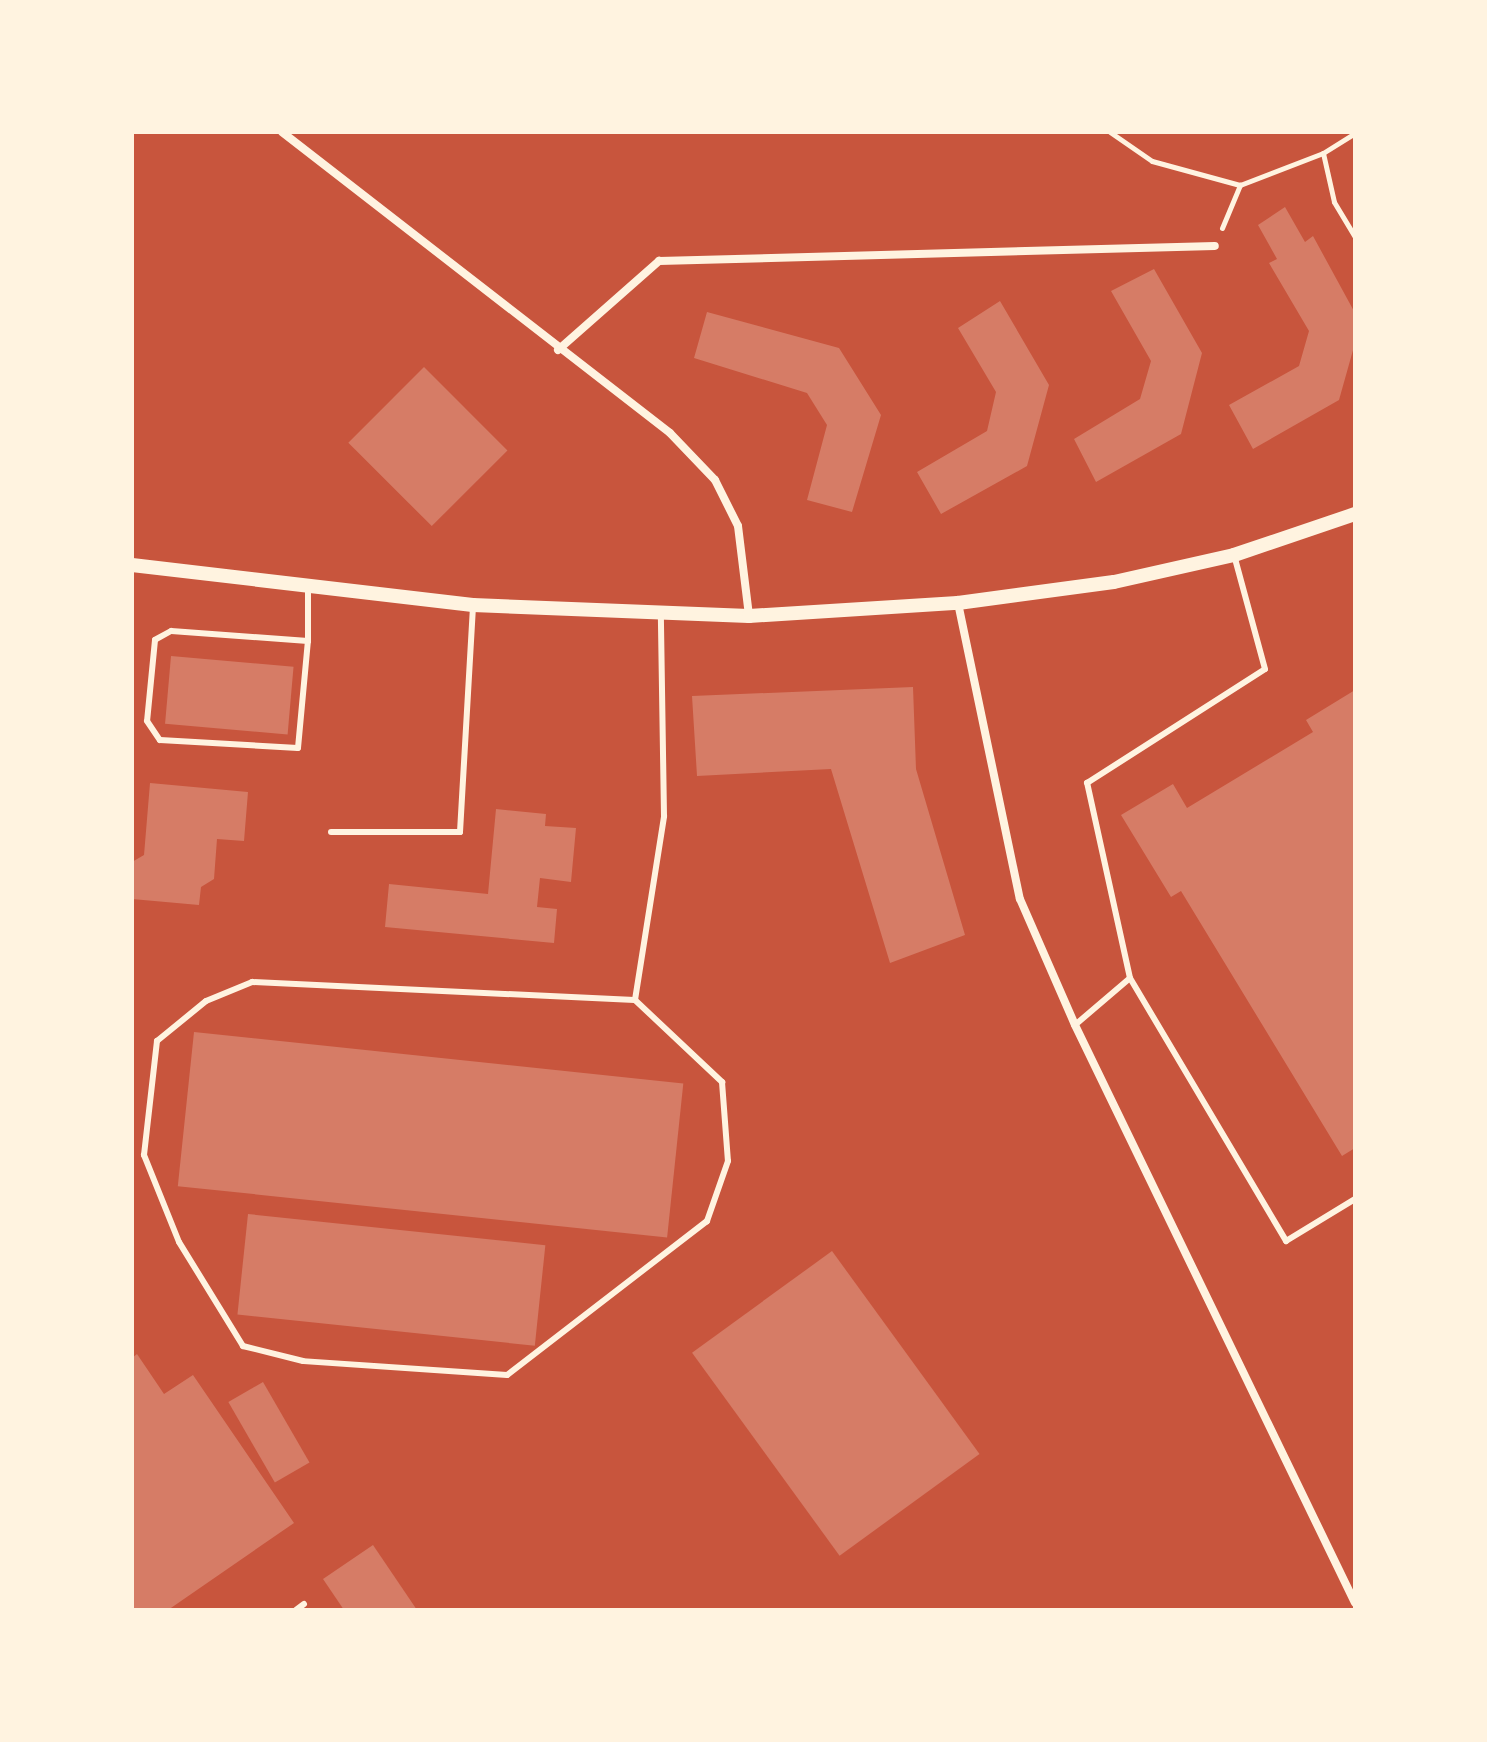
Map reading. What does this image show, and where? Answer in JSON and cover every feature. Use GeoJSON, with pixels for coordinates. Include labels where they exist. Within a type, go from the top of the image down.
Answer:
{"type":"FeatureCollection","features":[{"type":"Feature","properties":{"kind":"street"},"geometry":{"type":"LineString","coordinates":[[282,132],[558,350],[670,433],[715,480],[738,526],[749,616]]}},
{"type":"Feature","properties":{"kind":"street"},"geometry":{"type":"LineString","coordinates":[[558,350],[659,261],[1215,246]]}},
{"type":"Feature","properties":{"kind":"street"},"geometry":{"type":"LineString","coordinates":[[132,565],[473,605],[749,616],[958,603],[1114,582],[1234,555],[1355,514]]}},
{"type":"Feature","properties":{"kind":"street"},"geometry":{"type":"LineString","coordinates":[[958,603],[1020,899],[1075,1025],[1355,1603]]}},
{"type":"Feature","properties":{"kind":"lane"},"geometry":{"type":"LineString","coordinates":[[1234,555],[1265,669],[1087,783],[1130,978],[1286,1241],[1355,1199]]}},
{"type":"Feature","properties":{"kind":"lane"},"geometry":{"type":"LineString","coordinates":[[308,587],[308,641],[298,748],[160,740],[147,721],[155,640],[171,631],[308,641]]}},
{"type":"Feature","properties":{"kind":"lane"},"geometry":{"type":"LineString","coordinates":[[331,832],[460,832],[473,605]]}},
{"type":"Feature","properties":{"kind":"lane"},"geometry":{"type":"LineString","coordinates":[[635,1000],[664,816],[661,611]]}},
{"type":"Feature","properties":{"kind":"lane"},"geometry":{"type":"LineString","coordinates":[[1075,1025],[1130,978]]}},
{"type":"Feature","properties":{"kind":"lane"},"geometry":{"type":"LineString","coordinates":[[252,982],[635,1000],[722,1082],[728,1161],[707,1221],[507,1375],[303,1361],[243,1346],[179,1242],[144,1155],[157,1041],[206,1001],[252,982]]}},
{"type":"Feature","properties":{"kind":"lane"},"geometry":{"type":"LineString","coordinates":[[296,1610],[304,1604]]}},
{"type":"Feature","properties":{"kind":"path"},"geometry":{"type":"LineString","coordinates":[[1110,132],[1152,161],[1240,185],[1323,153],[1355,133]]}},
{"type":"Feature","properties":{"kind":"path"},"geometry":{"type":"LineString","coordinates":[[1323,153],[1334,202],[1355,237]]}},
{"type":"Feature","properties":{"kind":"path"},"geometry":{"type":"LineString","coordinates":[[1215,246],[1240,185]]}},
{"type":"Feature","properties":{"kind":"building"},"geometry":{"type":"Polygon","coordinates":[[[1285,207],[1305,242],[1313,236],[1355,313],[1355,343],[1339,400],[1253,449],[1229,405],[1299,366],[1309,331],[1269,263],[1277,259],[1258,225],[1285,207]]]}},
{"type":"Feature","properties":{"kind":"building"},"geometry":{"type":"Polygon","coordinates":[[[1154,269],[1202,353],[1181,434],[1096,482],[1074,439],[1140,399],[1151,361],[1111,291],[1154,269]]]}},
{"type":"Feature","properties":{"kind":"building"},"geometry":{"type":"Polygon","coordinates":[[[1000,301],[1049,385],[1027,466],[941,514],[917,472],[987,431],[996,392],[958,328],[1000,301]]]}},
{"type":"Feature","properties":{"kind":"building"},"geometry":{"type":"Polygon","coordinates":[[[707,312],[839,348],[881,415],[852,512],[807,500],[827,425],[807,393],[694,358],[707,312]]]}},
{"type":"Feature","properties":{"kind":"building"},"geometry":{"type":"Polygon","coordinates":[[[424,367],[507,450],[432,526],[348,443],[424,367]]]}},
{"type":"Feature","properties":{"kind":"building"},"geometry":{"type":"Polygon","coordinates":[[[171,656],[294,667],[288,734],[165,724],[171,656]]]}},
{"type":"Feature","properties":{"kind":"building"},"geometry":{"type":"Polygon","coordinates":[[[913,687],[916,769],[965,935],[890,963],[831,769],[697,776],[692,696],[913,687]]]}},
{"type":"Feature","properties":{"kind":"building"},"geometry":{"type":"Polygon","coordinates":[[[1355,690],[1355,1148],[1342,1156],[1181,891],[1171,897],[1121,815],[1173,784],[1187,808],[1313,732],[1306,720],[1355,690]]]}},
{"type":"Feature","properties":{"kind":"building"},"geometry":{"type":"Polygon","coordinates":[[[150,783],[248,792],[244,841],[217,839],[214,879],[201,887],[199,905],[132,899],[132,862],[144,855],[150,783]]]}},
{"type":"Feature","properties":{"kind":"building"},"geometry":{"type":"Polygon","coordinates":[[[496,809],[546,814],[545,826],[576,828],[571,882],[540,878],[537,907],[557,909],[554,943],[385,927],[389,884],[488,894],[496,809]]]}},
{"type":"Feature","properties":{"kind":"building"},"geometry":{"type":"Polygon","coordinates":[[[194,1032],[683,1083],[667,1238],[178,1186],[194,1032]]]}},
{"type":"Feature","properties":{"kind":"building"},"geometry":{"type":"Polygon","coordinates":[[[248,1214],[545,1245],[535,1346],[237,1314],[248,1214]]]}},
{"type":"Feature","properties":{"kind":"building"},"geometry":{"type":"Polygon","coordinates":[[[832,1251],[980,1454],[840,1556],[692,1353],[832,1251]]]}},
{"type":"Feature","properties":{"kind":"building"},"geometry":{"type":"Polygon","coordinates":[[[137,1354],[164,1394],[193,1375],[294,1523],[168,1610],[132,1610],[132,1358],[137,1354]]]}},
{"type":"Feature","properties":{"kind":"building"},"geometry":{"type":"Polygon","coordinates":[[[263,1382],[310,1463],[275,1483],[228,1402],[263,1382]]]}},
{"type":"Feature","properties":{"kind":"building"},"geometry":{"type":"Polygon","coordinates":[[[373,1545],[417,1610],[344,1610],[323,1579],[373,1545]]]}}]}
